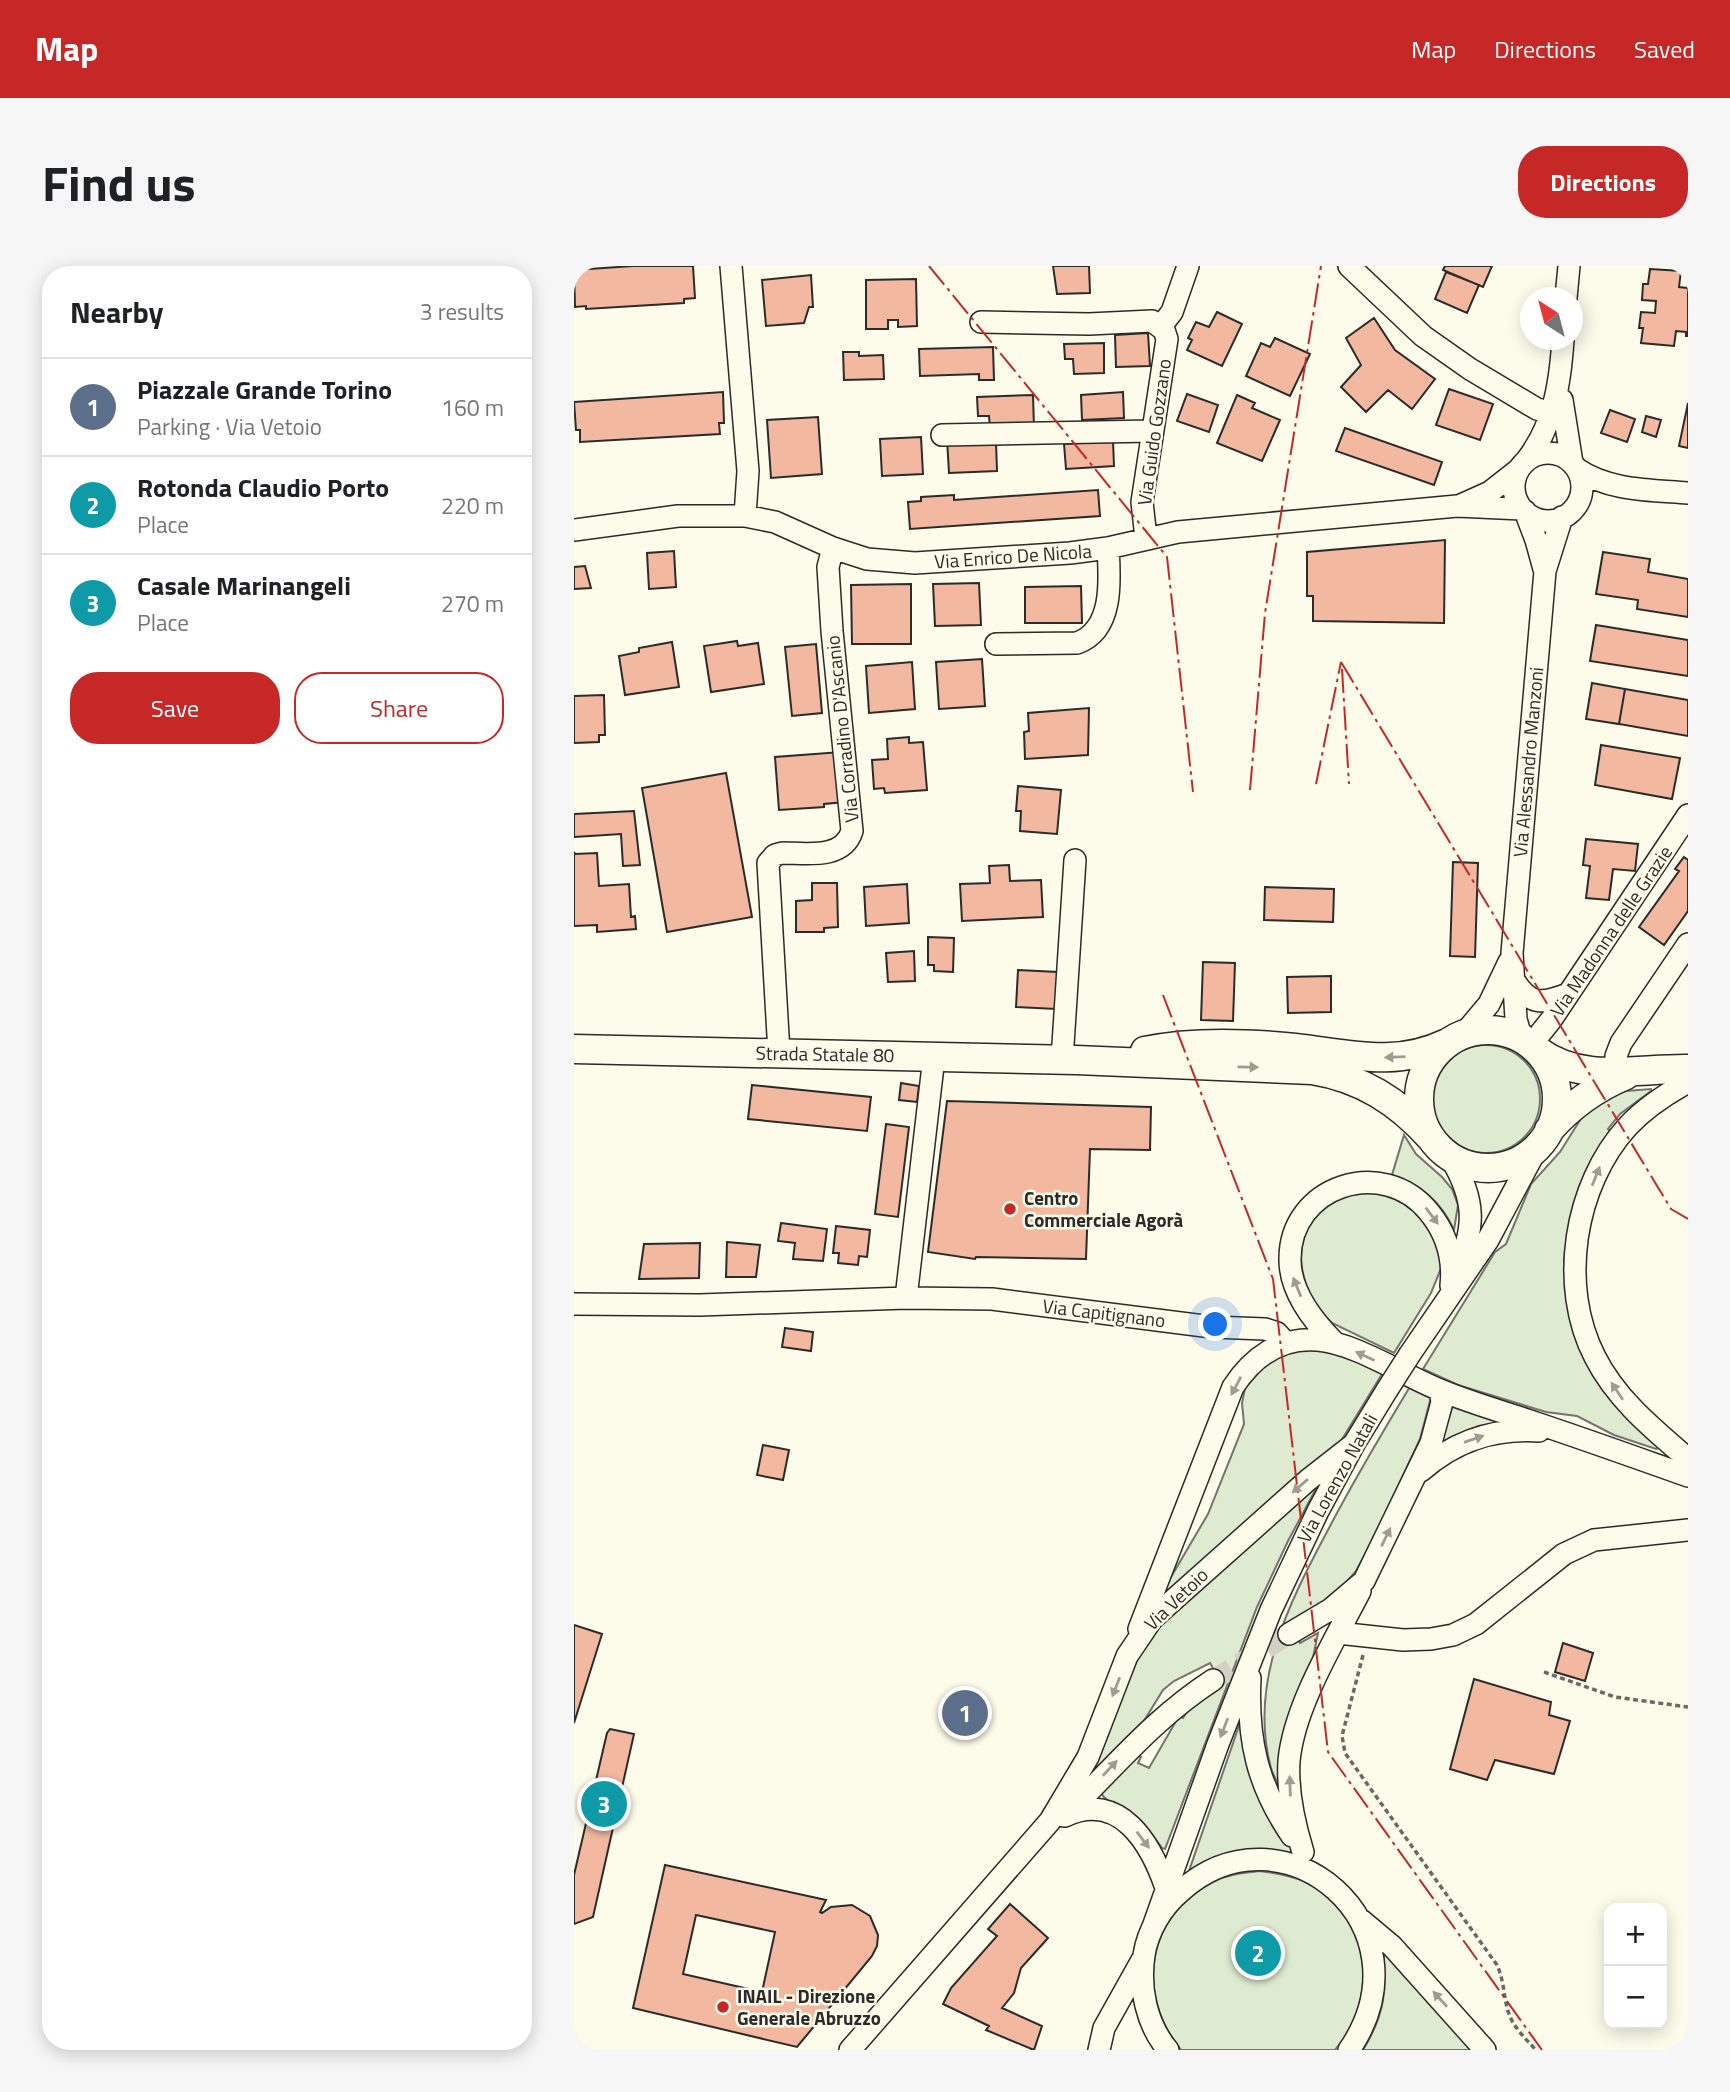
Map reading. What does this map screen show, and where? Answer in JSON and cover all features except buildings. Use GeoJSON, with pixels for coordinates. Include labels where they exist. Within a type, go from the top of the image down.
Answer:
{"type":"FeatureCollection","features":[{"type":"Feature","properties":{"kind":"main road"},"geometry":{"type":"LineString","coordinates":[[1627,1071],[1573,1106],[1544,1138],[1517,1162],[1495,1168],[1471,1166],[1441,1148],[1424,1127],[1420,1110],[1422,1079],[1435,1056],[1444,1046],[1461,1036],[1479,1031],[1500,1031],[1517,1037],[1546,1056],[1570,1067],[1595,1072],[1688,1069]]}},
{"type":"Feature","properties":{"kind":"main road","name":"Strada Statale 80"},"geometry":{"type":"LineString","coordinates":[[1069,1060],[1111,1058],[1161,1048],[1226,1045],[1290,1047],[1399,1058],[1425,1052],[1461,1036]]}},
{"type":"Feature","properties":{"kind":"main road"},"geometry":{"type":"LineString","coordinates":[[1531,1045],[1545,1060],[1556,1087],[1556,1107],[1544,1138]]}},
{"type":"Feature","properties":{"kind":"main road","name":"Strada Statale 80"},"geometry":{"type":"LineString","coordinates":[[574,1049],[1069,1060],[1146,1065],[1285,1068],[1335,1074],[1365,1085],[1385,1096],[1412,1117],[1441,1148]]}},
{"type":"Feature","properties":{"kind":"street"},"geometry":{"type":"LineString","coordinates":[[731,266],[748,471],[745,516]]}},
{"type":"Feature","properties":{"kind":"street"},"geometry":{"type":"LineString","coordinates":[[981,322],[1089,324],[1152,321],[1161,326],[1172,312],[1188,266]]}},
{"type":"Feature","properties":{"kind":"street"},"geometry":{"type":"LineString","coordinates":[[1349,266],[1423,336],[1470,369],[1537,408],[1558,413]]}},
{"type":"Feature","properties":{"kind":"street"},"geometry":{"type":"LineString","coordinates":[[1567,287],[1569,266]]}},
{"type":"Feature","properties":{"kind":"street","name":"Via Guido Gozzano"},"geometry":{"type":"LineString","coordinates":[[1146,538],[1142,508],[1167,340],[1161,326]]}},
{"type":"Feature","properties":{"kind":"street"},"geometry":{"type":"LineString","coordinates":[[1562,350],[1558,413],[1582,486],[1579,499],[1568,513]]}},
{"type":"Feature","properties":{"kind":"street"},"geometry":{"type":"LineString","coordinates":[[1558,413],[1522,466],[1514,490],[1524,510],[1541,520],[1568,513],[1601,494],[1625,488]]}},
{"type":"Feature","properties":{"kind":"street"},"geometry":{"type":"LineString","coordinates":[[942,435],[1152,431]]}},
{"type":"Feature","properties":{"kind":"street"},"geometry":{"type":"LineString","coordinates":[[1522,466],[1535,455],[1549,453],[1563,457],[1599,481],[1625,488],[1688,493]]}},
{"type":"Feature","properties":{"kind":"street","name":"Via Enrico De Nicola"},"geometry":{"type":"LineString","coordinates":[[1457,506],[1490,492],[1522,466]]}},
{"type":"Feature","properties":{"kind":"street","name":"Via Enrico De Nicola"},"geometry":{"type":"LineString","coordinates":[[574,530],[678,516],[745,516],[775,522],[833,548],[867,559],[903,563],[1070,553],[1108,548],[1186,531],[1457,506],[1524,510]]}},
{"type":"Feature","properties":{"kind":"street","name":"Via Alessandro Manzoni"},"geometry":{"type":"LineString","coordinates":[[1524,510],[1545,571]]}},
{"type":"Feature","properties":{"kind":"street","name":"Via Alessandro Manzoni"},"geometry":{"type":"LineString","coordinates":[[1531,1045],[1517,1025],[1512,953],[1545,571],[1568,513]]}},
{"type":"Feature","properties":{"kind":"street","name":"Via Corradino D'Ascanio"},"geometry":{"type":"LineString","coordinates":[[779,1053],[768,863],[775,855],[782,853],[825,853],[837,850],[850,839],[852,831],[832,631],[828,567],[833,548]]}},
{"type":"Feature","properties":{"kind":"street"},"geometry":{"type":"LineString","coordinates":[[996,644],[1077,643],[1087,639],[1097,628],[1110,586],[1108,548]]}},
{"type":"Feature","properties":{"kind":"street","name":"Via Madonna delle Grazie"},"geometry":{"type":"LineString","coordinates":[[1531,1045],[1688,815]]}},
{"type":"Feature","properties":{"kind":"street"},"geometry":{"type":"LineString","coordinates":[[1069,1060],[1075,860]]}},
{"type":"Feature","properties":{"kind":"street"},"geometry":{"type":"LineString","coordinates":[[1627,1071],[1617,1051],[1688,944]]}},
{"type":"Feature","properties":{"kind":"street","name":"Via Alessandro Manzoni"},"geometry":{"type":"LineString","coordinates":[[1461,1036],[1484,1012],[1495,995],[1512,953]]}},
{"type":"Feature","properties":{"kind":"street"},"geometry":{"type":"LineString","coordinates":[[1514,981],[1531,1000],[1549,1001],[1568,994]]}},
{"type":"Feature","properties":{"kind":"street"},"geometry":{"type":"LineString","coordinates":[[906,1298],[934,1057]]}},
{"type":"Feature","properties":{"kind":"street"},"geometry":{"type":"LineString","coordinates":[[1688,1082],[1636,1118],[1610,1149],[1595,1177],[1585,1206],[1577,1238],[1575,1281],[1581,1319],[1595,1358],[1623,1400],[1688,1459]]}},
{"type":"Feature","properties":{"kind":"street","name":"Via Lorenzo Natali"},"geometry":{"type":"LineString","coordinates":[[1143,1958],[1218,1744],[1291,1563],[1354,1444],[1448,1294],[1488,1240],[1544,1138]]}},
{"type":"Feature","properties":{"kind":"street","name":"Via Lorenzo Natali"},"geometry":{"type":"LineString","coordinates":[[1441,1148],[1464,1182],[1471,1203],[1465,1250],[1448,1294]]}},
{"type":"Feature","properties":{"kind":"street"},"geometry":{"type":"LineString","coordinates":[[1335,1343],[1311,1316],[1293,1280],[1290,1262],[1291,1244],[1306,1213],[1319,1198],[1336,1188],[1360,1182],[1386,1184],[1416,1198],[1437,1221],[1445,1236],[1452,1267],[1448,1294]]}},
{"type":"Feature","properties":{"kind":"street","name":"Via Capitignano"},"geometry":{"type":"LineString","coordinates":[[574,1304],[700,1305],[906,1298],[992,1299],[1212,1326],[1265,1329],[1277,1332],[1286,1343]]}},
{"type":"Feature","properties":{"kind":"street"},"geometry":{"type":"LineString","coordinates":[[1128,1657],[1233,1387],[1254,1361],[1286,1343],[1315,1339],[1335,1343],[1440,1391],[1688,1476]]}},
{"type":"Feature","properties":{"kind":"street"},"geometry":{"type":"LineString","coordinates":[[1303,1852],[1291,1804],[1289,1761],[1294,1738],[1311,1687],[1431,1443],[1442,1402],[1440,1391]]}},
{"type":"Feature","properties":{"kind":"street"},"geometry":{"type":"LineString","coordinates":[[1417,1475],[1439,1455],[1489,1434],[1515,1430],[1567,1433]]}},
{"type":"Feature","properties":{"kind":"street"},"geometry":{"type":"LineString","coordinates":[[1657,1465],[1671,1458],[1665,1439]]}},
{"type":"Feature","properties":{"kind":"street","name":"Via Vetoio"},"geometry":{"type":"LineString","coordinates":[[850,2050],[1039,1837],[1084,1765],[1128,1657],[1152,1619],[1308,1480],[1354,1444]]}},
{"type":"Feature","properties":{"kind":"street"},"geometry":{"type":"LineString","coordinates":[[1338,1633],[1403,1640],[1453,1635],[1476,1624],[1563,1555],[1594,1540],[1688,1530]]}},
{"type":"Feature","properties":{"kind":"street"},"geometry":{"type":"LineString","coordinates":[[1289,1634],[1331,1609],[1364,1581]]}},
{"type":"Feature","properties":{"kind":"street","name":"Via Lorenzo Natali"},"geometry":{"type":"LineString","coordinates":[[1250,1665],[1249,1727],[1257,1765],[1273,1806],[1303,1852],[1327,1882]]}},
{"type":"Feature","properties":{"kind":"street"},"geometry":{"type":"LineString","coordinates":[[1063,1817],[1146,1731],[1182,1700],[1213,1680]]}},
{"type":"Feature","properties":{"kind":"street","name":"Via Vetoio"},"geometry":{"type":"LineString","coordinates":[[1039,1837],[1063,1817],[1073,1813],[1092,1809],[1111,1813],[1132,1826],[1148,1845],[1166,1888]]}},
{"type":"Feature","properties":{"kind":"street"},"geometry":{"type":"LineString","coordinates":[[1153,1927],[1174,1897],[1188,1884],[1203,1874],[1238,1862],[1266,1861],[1294,1866],[1327,1882],[1359,1918],[1373,1956],[1374,1986],[1368,2016],[1349,2050]]}},
{"type":"Feature","properties":{"kind":"street"},"geometry":{"type":"LineString","coordinates":[[1359,1918],[1392,1945],[1485,2050]]}},
{"type":"Feature","properties":{"kind":"street"},"geometry":{"type":"LineString","coordinates":[[1099,2050],[1104,2028],[1143,1958]]}},
{"type":"Feature","properties":{"kind":"street"},"geometry":{"type":"LineString","coordinates":[[1143,1958],[1144,2003],[1152,2024],[1168,2050]]}},
{"type":"Feature","properties":{"kind":"street"},"geometry":{"type":"LineString","coordinates":[[1113,2050],[1114,2008]]}},
{"type":"Feature","properties":{"kind":"path"},"geometry":{"type":"LineString","coordinates":[[1368,1636],[1342,1735],[1345,1753],[1497,1965],[1504,1980],[1509,2014],[1518,2031],[1536,2050]]}},
{"type":"Feature","properties":{"kind":"path"},"geometry":{"type":"LineString","coordinates":[[1544,1672],[1615,1698],[1688,1707]]}},
{"type":"Feature","properties":{"kind":"green space"},"geometry":{"type":"Polygon","coordinates":[[[1486,1045],[1507,1049],[1524,1061],[1536,1078],[1540,1099],[1536,1120],[1524,1137],[1507,1149],[1486,1153],[1465,1149],[1448,1137],[1436,1120],[1432,1099],[1436,1078],[1448,1061],[1465,1049],[1486,1045]]]}},
{"type":"Feature","properties":{"kind":"green space"},"geometry":{"type":"Polygon","coordinates":[[[1651,1089],[1620,1114],[1608,1129],[1611,1132],[1580,1187],[1564,1260],[1569,1298],[1660,1447],[1656,1449],[1614,1435],[1577,1416],[1546,1412],[1458,1385],[1423,1369],[1495,1252],[1506,1244],[1531,1184],[1560,1152],[1582,1117],[1608,1097],[1626,1091],[1651,1089]]]}},
{"type":"Feature","properties":{"kind":"green space"},"geometry":{"type":"Polygon","coordinates":[[[1404,1135],[1416,1154],[1452,1189],[1458,1205],[1454,1230],[1429,1195],[1392,1175],[1404,1135]]]}},
{"type":"Feature","properties":{"kind":"green space"},"geometry":{"type":"Polygon","coordinates":[[[1373,1189],[1414,1205],[1441,1241],[1442,1266],[1431,1293],[1394,1353],[1332,1323],[1309,1292],[1303,1274],[1301,1255],[1311,1220],[1323,1206],[1340,1194],[1373,1189]]]}},
{"type":"Feature","properties":{"kind":"green space"},"geometry":{"type":"Polygon","coordinates":[[[1330,1349],[1382,1374],[1341,1441],[1157,1606],[1164,1589],[1208,1514],[1244,1424],[1242,1403],[1245,1388],[1268,1362],[1290,1350],[1330,1349]]]}},
{"type":"Feature","properties":{"kind":"green space"},"geometry":{"type":"Polygon","coordinates":[[[1411,1385],[1431,1397],[1420,1439],[1373,1540],[1356,1571],[1338,1592],[1290,1622],[1300,1643],[1318,1633],[1285,1797],[1271,1768],[1265,1736],[1265,1705],[1276,1644],[1313,1558],[1411,1385]]]}},
{"type":"Feature","properties":{"kind":"green space"},"geometry":{"type":"Polygon","coordinates":[[[1453,1405],[1501,1422],[1482,1426],[1440,1445],[1453,1405]]]}},
{"type":"Feature","properties":{"kind":"green space"},"geometry":{"type":"Polygon","coordinates":[[[1318,1485],[1257,1607],[1165,1849],[1162,1848],[1145,1825],[1101,1793],[1138,1756],[1141,1757],[1138,1763],[1149,1768],[1179,1716],[1183,1718],[1191,1705],[1222,1684],[1210,1663],[1174,1681],[1163,1690],[1139,1729],[1090,1776],[1087,1773],[1127,1675],[1154,1630],[1318,1485]]]}},
{"type":"Feature","properties":{"kind":"green space"},"geometry":{"type":"Polygon","coordinates":[[[1241,1720],[1298,1855],[1268,1850],[1242,1851],[1216,1857],[1189,1871],[1241,1720]]]}},
{"type":"Feature","properties":{"kind":"green space"},"geometry":{"type":"Polygon","coordinates":[[[1260,1871],[1298,1879],[1326,1894],[1343,1912],[1355,1933],[1362,1956],[1363,1981],[1359,2005],[1350,2029],[1335,2050],[1181,2050],[1166,2028],[1157,2004],[1153,1981],[1155,1957],[1161,1935],[1173,1915],[1191,1897],[1213,1882],[1260,1871]]]}},
{"type":"Feature","properties":{"kind":"green space"},"geometry":{"type":"Polygon","coordinates":[[[1383,1948],[1475,2050],[1363,2050],[1376,2025],[1383,2001],[1383,1948]]]}},
{"type":"Feature","properties":{"kind":"tunnel"},"geometry":{"type":"LineString","coordinates":[[1213,1680],[1289,1634]]}},
{"type":"Feature","properties":{"kind":"power"},"geometry":{"type":"LineString","coordinates":[[929,266],[1167,557],[1193,792]]}},
{"type":"Feature","properties":{"kind":"power"},"geometry":{"type":"LineString","coordinates":[[1250,790],[1265,613],[1321,266]]}},
{"type":"Feature","properties":{"kind":"power"},"geometry":{"type":"LineString","coordinates":[[1341,662],[1671,1209],[1688,1219]]}},
{"type":"Feature","properties":{"kind":"power"},"geometry":{"type":"LineString","coordinates":[[1316,784],[1341,662]]}},
{"type":"Feature","properties":{"kind":"power"},"geometry":{"type":"LineString","coordinates":[[1342,669],[1349,784]]}},
{"type":"Feature","properties":{"kind":"power"},"geometry":{"type":"LineString","coordinates":[[1163,995],[1273,1279],[1328,1752],[1542,2050]]}},
{"type":"Feature","properties":{"kind":"place","name":"Centro Commerciale Agorà"},"geometry":{"type":"Point","coordinates":[1010,1209]}},
{"type":"Feature","properties":{"kind":"place","name":"Piazzale Grande Torino"},"geometry":{"type":"Point","coordinates":[965,1713]}},
{"type":"Feature","properties":{"kind":"place","name":"Casale Marinangeli"},"geometry":{"type":"Point","coordinates":[604,1804]}},
{"type":"Feature","properties":{"kind":"place","name":"Rotonda Claudio Porto"},"geometry":{"type":"Point","coordinates":[1258,1953]}},
{"type":"Feature","properties":{"kind":"place","name":"INAIL - Direzione Generale Abruzzo"},"geometry":{"type":"Point","coordinates":[723,2007]}}]}
